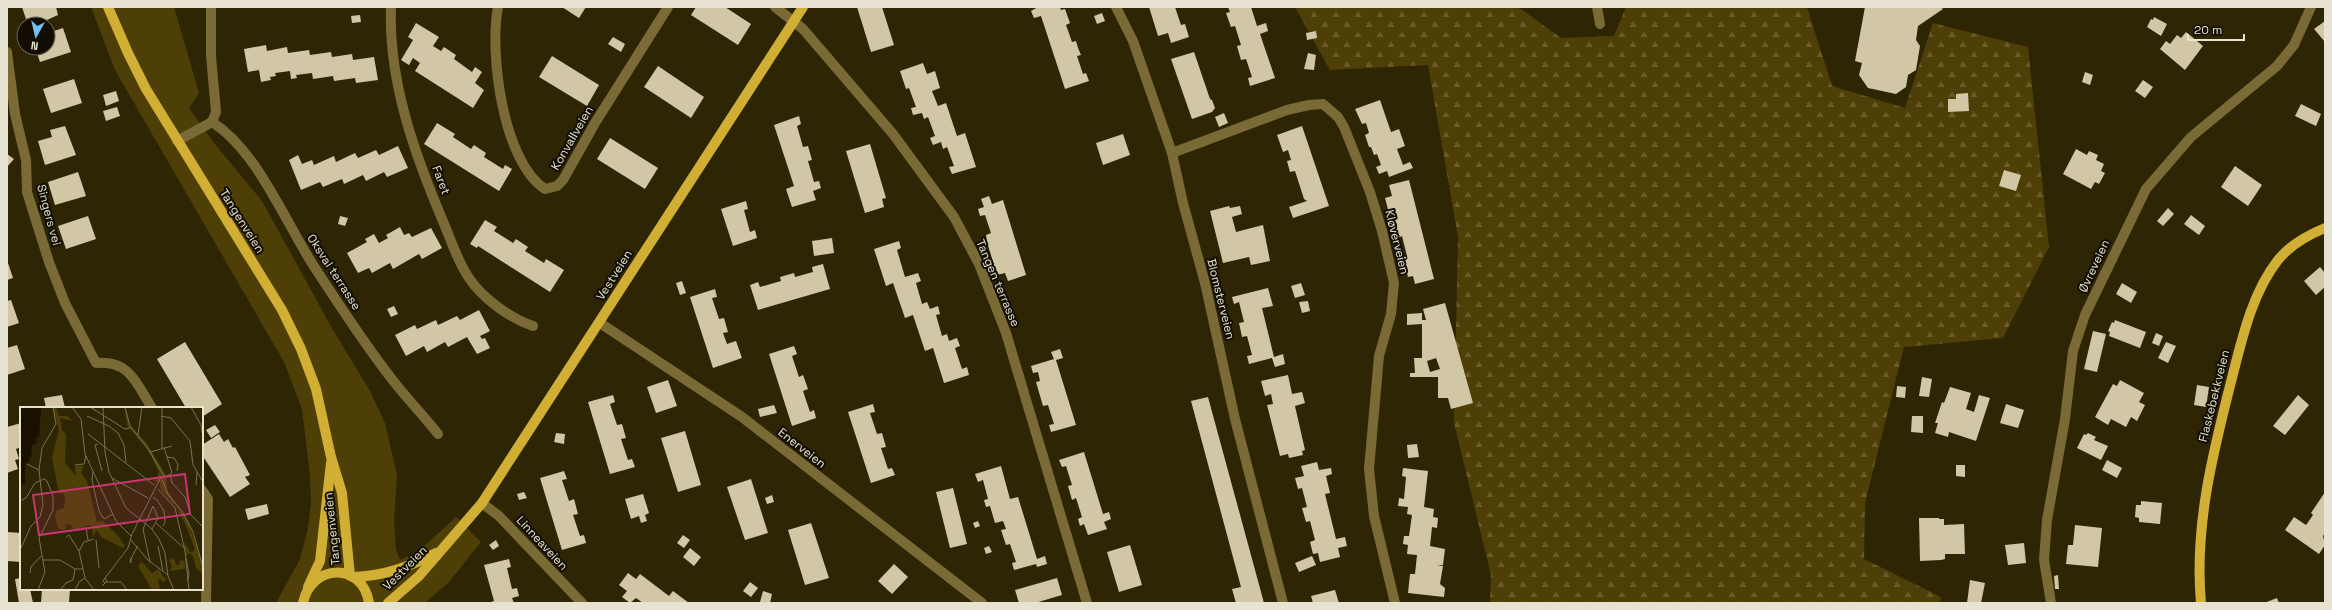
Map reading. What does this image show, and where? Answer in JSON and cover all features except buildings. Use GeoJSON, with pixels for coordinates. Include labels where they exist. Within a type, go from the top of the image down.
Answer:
{"type":"FeatureCollection","features":[{"type":"Feature","properties":{"kind":"main road","name":"Tangenveien"},"geometry":{"type":"LineString","coordinates":[[108,7],[128,53],[177,141],[282,310],[301,349],[316,389],[331,457],[342,493],[352,576]]}},
{"type":"Feature","properties":{"kind":"main road","name":"Vestveien"},"geometry":{"type":"LineString","coordinates":[[388,603],[419,576],[482,503],[600,323],[803,7]]}},
{"type":"Feature","properties":{"kind":"main road","name":"Flaskebekkveien"},"geometry":{"type":"LineString","coordinates":[[2201,603],[2200,567],[2206,492],[2216,437],[2248,320],[2265,282],[2279,259],[2300,241],[2325,228]]}},
{"type":"Feature","properties":{"kind":"main road","name":"Tangenveien"},"geometry":{"type":"LineString","coordinates":[[303,603],[308,587],[320,561],[331,457]]}},
{"type":"Feature","properties":{"kind":"main road","name":"Vestveien"},"geometry":{"type":"LineString","coordinates":[[308,587],[325,574],[333,572],[352,576],[373,577],[413,565],[440,552]]}},
{"type":"Feature","properties":{"kind":"main road"},"geometry":{"type":"LineString","coordinates":[[352,576],[365,589],[369,603]]}},
{"type":"Feature","properties":{"kind":"street"},"geometry":{"type":"LineString","coordinates":[[177,141],[212,122],[216,112],[211,56],[211,7]]}},
{"type":"Feature","properties":{"kind":"street","name":"Faret"},"geometry":{"type":"LineString","coordinates":[[392,7],[392,43],[399,90],[422,166],[460,261],[468,278],[489,298],[516,320],[533,326]]}},
{"type":"Feature","properties":{"kind":"street","name":"Konvallveien"},"geometry":{"type":"LineString","coordinates":[[498,7],[494,46],[498,88],[518,154],[532,177],[545,189],[557,186],[562,180],[595,123],[668,7]]}},
{"type":"Feature","properties":{"kind":"street","name":"Tangen terrasse"},"geometry":{"type":"LineString","coordinates":[[775,7],[794,21],[823,52],[893,134],[954,217],[979,264],[1006,333],[1087,603]]}},
{"type":"Feature","properties":{"kind":"street","name":"Blomsterveien"},"geometry":{"type":"LineString","coordinates":[[1116,7],[1133,41],[1172,153],[1183,203],[1205,283],[1235,419],[1283,603]]}},
{"type":"Feature","properties":{"kind":"street"},"geometry":{"type":"LineString","coordinates":[[1597,7],[1600,24]]}},
{"type":"Feature","properties":{"kind":"street","name":"Øvreveien"},"geometry":{"type":"LineString","coordinates":[[2051,603],[2044,560],[2047,520],[2065,419],[2073,352],[2085,315],[2146,189],[2191,137],[2270,72],[2288,53],[2300,34],[2311,7]]}},
{"type":"Feature","properties":{"kind":"street","name":"Singers vei"},"geometry":{"type":"LineString","coordinates":[[7,52],[15,114],[26,160],[27,192],[49,262],[65,302],[96,363],[108,362],[126,368],[151,407]]}},
{"type":"Feature","properties":{"kind":"street","name":"Kløverveien"},"geometry":{"type":"LineString","coordinates":[[1172,153],[1287,110],[1309,105],[1322,104],[1338,117],[1344,127],[1370,192],[1382,231],[1394,283],[1391,314],[1379,356],[1369,469],[1374,516],[1395,603]]}},
{"type":"Feature","properties":{"kind":"street","name":"Oksval terrasse"},"geometry":{"type":"LineString","coordinates":[[212,122],[227,131],[254,164],[311,262],[351,321],[395,383],[438,434]]}},
{"type":"Feature","properties":{"kind":"street","name":"Enerveien"},"geometry":{"type":"LineString","coordinates":[[600,323],[742,417],[982,603]]}},
{"type":"Feature","properties":{"kind":"street"},"geometry":{"type":"LineString","coordinates":[[203,492],[208,499],[206,603]]}},
{"type":"Feature","properties":{"kind":"street","name":"Linneaveien"},"geometry":{"type":"LineString","coordinates":[[482,503],[499,516],[582,603]]}},
{"type":"Feature","properties":{"kind":"green space"},"geometry":{"type":"Polygon","coordinates":[[[91,7],[174,7],[199,93],[189,108],[214,143],[262,201],[333,330],[370,391],[385,423],[397,475],[394,522],[396,550],[400,560],[421,549],[456,517],[481,542],[449,582],[425,603],[276,603],[300,559],[308,528],[311,503],[310,476],[302,409],[284,362],[115,70],[91,7]]]}},
{"type":"Feature","properties":{"kind":"green space"},"geometry":{"type":"Polygon","coordinates":[[[1295,7],[1518,7],[1561,38],[1614,36],[1626,7],[1807,7],[1832,86],[1905,108],[1933,23],[2028,47],[2049,247],[2003,338],[1904,347],[1865,503],[1864,559],[1941,597],[1940,603],[1490,603],[1491,575],[1454,423],[1458,237],[1428,65],[1330,70],[1295,7]]]}}]}
